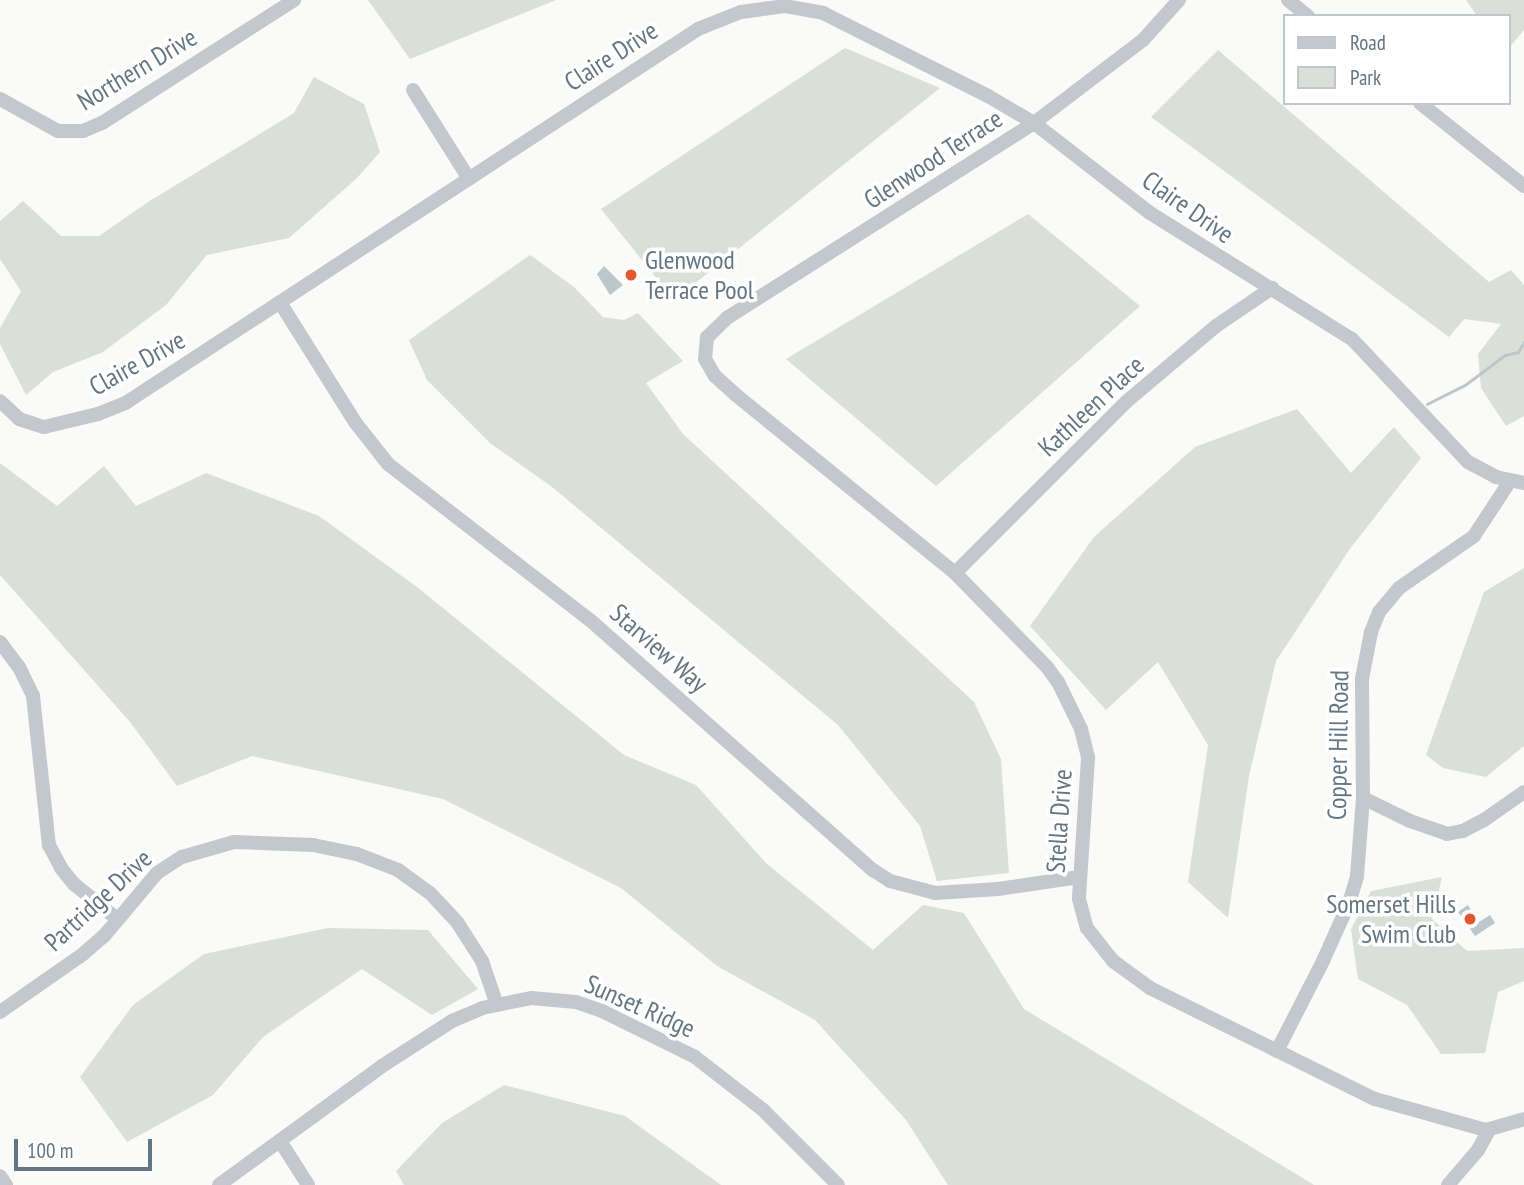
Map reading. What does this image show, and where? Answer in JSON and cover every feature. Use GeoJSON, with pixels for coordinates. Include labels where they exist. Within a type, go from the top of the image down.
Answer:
{"type":"FeatureCollection","features":[{"type":"Feature","properties":{"kind":"street","name":"Northern Drive"},"geometry":{"type":"LineString","coordinates":[[0,99],[58,131],[83,131],[102,123],[294,0]]}},
{"type":"Feature","properties":{"kind":"street","name":"Glenwood Terrace"},"geometry":{"type":"LineString","coordinates":[[705,345],[707,338],[727,318],[1034,123],[1143,40],[1179,0]]}},
{"type":"Feature","properties":{"kind":"street"},"geometry":{"type":"LineString","coordinates":[[1288,0],[1306,14]]}},
{"type":"Feature","properties":{"kind":"street","name":"Claire Drive"},"geometry":{"type":"LineString","coordinates":[[0,401],[19,419],[44,427],[98,414],[162,381],[698,29],[719,18],[772,6],[823,13],[988,96],[1034,123],[1150,213],[1233,268],[1272,288],[1352,340],[1468,462],[1517,482]]}},
{"type":"Feature","properties":{"kind":"street"},"geometry":{"type":"LineString","coordinates":[[413,90],[469,179]]}},
{"type":"Feature","properties":{"kind":"street"},"geometry":{"type":"LineString","coordinates":[[1423,105],[1524,186]]}},
{"type":"Feature","properties":{"kind":"street","name":"Kathleen Place"},"geometry":{"type":"LineString","coordinates":[[955,573],[1126,402],[1216,326],[1272,288]]}},
{"type":"Feature","properties":{"kind":"street","name":"Starview Way"},"geometry":{"type":"LineString","coordinates":[[281,304],[355,422],[388,464],[590,620],[873,870],[890,881],[934,893],[998,889],[1079,877]]}},
{"type":"Feature","properties":{"kind":"street","name":"Stella Drive"},"geometry":{"type":"LineString","coordinates":[[705,345],[705,359],[715,376],[955,573],[1047,667],[1081,729],[1088,758],[1089,786],[1079,899],[1087,928],[1113,961],[1150,988],[1375,1099],[1489,1130]]}},
{"type":"Feature","properties":{"kind":"street","name":"Copper Hill Road"},"geometry":{"type":"LineString","coordinates":[[1277,1052],[1349,903],[1357,876],[1363,798],[1364,661],[1380,612],[1399,588],[1474,536],[1517,482]]}},
{"type":"Feature","properties":{"kind":"street"},"geometry":{"type":"LineString","coordinates":[[0,642],[19,667],[33,696],[49,845],[61,869],[74,884],[117,919]]}},
{"type":"Feature","properties":{"kind":"street"},"geometry":{"type":"LineString","coordinates":[[1363,798],[1410,821],[1447,834],[1463,831],[1484,820],[1524,792]]}},
{"type":"Feature","properties":{"kind":"street","name":"Partridge Drive"},"geometry":{"type":"LineString","coordinates":[[0,1012],[83,954],[157,873],[182,857],[212,846],[234,842],[291,842],[357,854],[398,870],[446,908],[482,961],[496,1005]]}},
{"type":"Feature","properties":{"kind":"street","name":"Sunset Ridge"},"geometry":{"type":"LineString","coordinates":[[219,1185],[382,1066],[452,1021],[496,1005],[531,998],[576,1002],[603,1011],[695,1057],[763,1110],[838,1185]]}},
{"type":"Feature","properties":{"kind":"street"},"geometry":{"type":"LineString","coordinates":[[1448,1185],[1478,1150],[1489,1130],[1524,1119]]}},
{"type":"Feature","properties":{"kind":"street"},"geometry":{"type":"LineString","coordinates":[[280,1141],[308,1185]]}},
{"type":"Feature","properties":{"kind":"street"},"geometry":{"type":"LineString","coordinates":[[0,1176],[6,1185]]}},
{"type":"Feature","properties":{"kind":"green space"},"geometry":{"type":"Polygon","coordinates":[[[368,0],[556,0],[410,59],[368,0]]]}},
{"type":"Feature","properties":{"kind":"green space"},"geometry":{"type":"Polygon","coordinates":[[[1466,0],[1524,0],[1524,30],[1510,47],[1510,14],[1476,14],[1466,0]]]}},
{"type":"Feature","properties":{"kind":"green space"},"geometry":{"type":"Polygon","coordinates":[[[845,48],[940,88],[674,300],[601,209],[845,48]]]}},
{"type":"Feature","properties":{"kind":"green space"},"geometry":{"type":"Polygon","coordinates":[[[1218,50],[1489,282],[1511,270],[1524,285],[1524,416],[1506,426],[1481,388],[1478,354],[1501,324],[1464,319],[1449,337],[1151,117],[1218,50]]]}},
{"type":"Feature","properties":{"kind":"green space"},"geometry":{"type":"Polygon","coordinates":[[[314,77],[364,104],[380,152],[357,178],[289,238],[207,255],[166,305],[103,352],[53,372],[26,395],[0,344],[0,328],[21,291],[0,259],[0,221],[23,201],[61,236],[99,236],[148,202],[294,113],[314,77]]]}},
{"type":"Feature","properties":{"kind":"green space"},"geometry":{"type":"Polygon","coordinates":[[[1028,214],[1140,306],[936,486],[786,359],[1028,214]]]}},
{"type":"Feature","properties":{"kind":"green space"},"geometry":{"type":"Polygon","coordinates":[[[530,255],[574,287],[603,317],[624,320],[638,313],[683,361],[646,383],[683,434],[974,702],[1001,759],[1009,873],[937,881],[920,826],[838,725],[552,487],[490,443],[427,380],[409,340],[530,255]]]}},
{"type":"Feature","properties":{"kind":"green space"},"geometry":{"type":"Polygon","coordinates":[[[1297,409],[1351,473],[1394,427],[1421,458],[1349,550],[1276,661],[1249,776],[1228,918],[1188,882],[1208,745],[1158,662],[1106,710],[1030,626],[1094,537],[1195,447],[1297,409]]]}},
{"type":"Feature","properties":{"kind":"green space"},"geometry":{"type":"Polygon","coordinates":[[[0,463],[57,506],[104,466],[136,506],[206,473],[319,516],[417,587],[624,755],[696,785],[767,864],[873,950],[923,905],[964,913],[1024,1009],[1314,1185],[948,1185],[906,1120],[815,1020],[717,966],[621,888],[443,799],[252,756],[177,786],[130,722],[0,575],[0,463]]]}},
{"type":"Feature","properties":{"kind":"green space"},"geometry":{"type":"Polygon","coordinates":[[[1524,568],[1524,746],[1486,777],[1443,768],[1426,755],[1484,592],[1524,568]]]}},
{"type":"Feature","properties":{"kind":"green space"},"geometry":{"type":"Polygon","coordinates":[[[1442,877],[1432,919],[1467,951],[1524,948],[1524,981],[1498,992],[1485,1053],[1441,1054],[1407,1005],[1358,979],[1351,929],[1371,891],[1442,877]]]}},
{"type":"Feature","properties":{"kind":"green space"},"geometry":{"type":"Polygon","coordinates":[[[328,928],[428,930],[478,989],[432,1015],[362,969],[263,1037],[213,1095],[127,1142],[80,1077],[133,1005],[204,954],[328,928]]]}},
{"type":"Feature","properties":{"kind":"green space"},"geometry":{"type":"Polygon","coordinates":[[[504,1085],[625,1116],[721,1185],[404,1185],[396,1171],[442,1123],[504,1085]]]}},
{"type":"Feature","properties":{"kind":"shaded area"},"geometry":{"type":"Polygon","coordinates":[[[604,266],[623,285],[610,295],[597,274],[604,266]]]}},
{"type":"Feature","properties":{"kind":"shaded area","name":"Somerset Hills Swim Club"},"geometry":{"type":"Polygon","coordinates":[[[1468,905],[1479,922],[1490,915],[1495,923],[1475,936],[1458,912],[1468,905]]]}},
{"type":"Feature","properties":{"kind":"waterway"},"geometry":{"type":"LineString","coordinates":[[1427,404],[1465,385],[1505,355],[1518,352],[1524,342]]}},
{"type":"Feature","properties":{"kind":"place","name":"Glenwood Terrace Pool"},"geometry":{"type":"Point","coordinates":[631,275]}},
{"type":"Feature","properties":{"kind":"place","name":"Somerset Hills Swim Club"},"geometry":{"type":"Point","coordinates":[1470,919]}}]}
